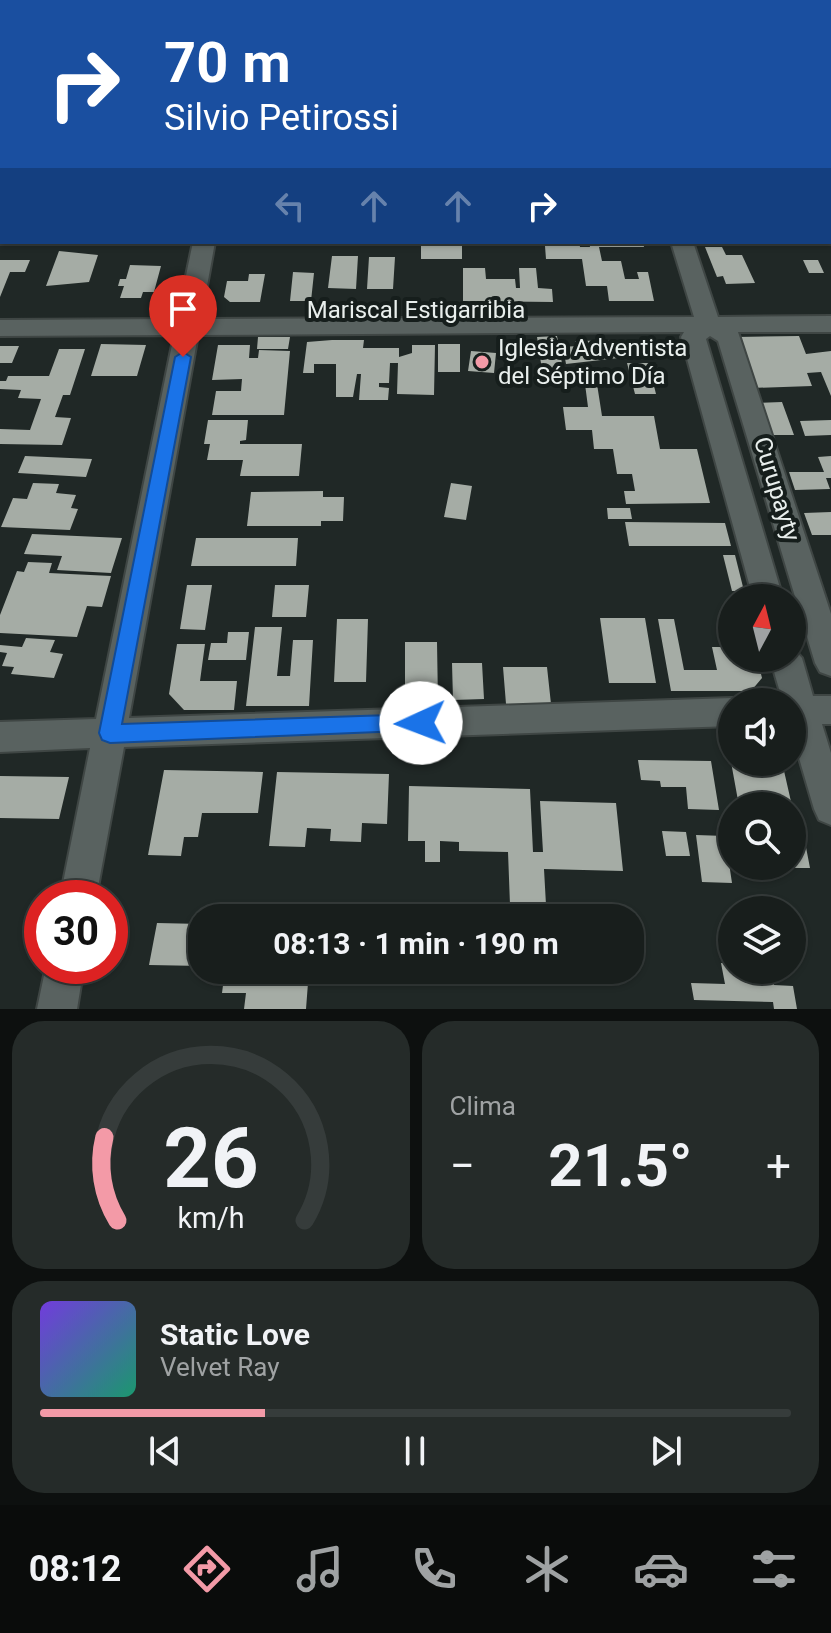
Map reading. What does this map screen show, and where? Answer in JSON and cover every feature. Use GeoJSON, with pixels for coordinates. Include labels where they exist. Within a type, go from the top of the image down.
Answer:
{"type":"FeatureCollection","features":[{"type":"Feature","properties":{"kind":"street"},"geometry":{"type":"LineString","coordinates":[[81,880],[204,244]]}},
{"type":"Feature","properties":{"kind":"street","name":"Curupayty"},"geometry":{"type":"LineString","coordinates":[[683,244],[706,317],[729,337],[831,663]]}},
{"type":"Feature","properties":{"kind":"street"},"geometry":{"type":"LineString","coordinates":[[706,317],[831,307]]}},
{"type":"Feature","properties":{"kind":"street"},"geometry":{"type":"LineString","coordinates":[[0,313],[191,319],[706,317],[831,324]]}},
{"type":"Feature","properties":{"kind":"street","name":"Curupayty"},"geometry":{"type":"LineString","coordinates":[[706,317],[693,337],[764,584]]}},
{"type":"Feature","properties":{"kind":"street"},"geometry":{"type":"LineString","coordinates":[[0,328],[191,319]]}},
{"type":"Feature","properties":{"kind":"street"},"geometry":{"type":"LineString","coordinates":[[792,672],[808,710],[831,809]]}},
{"type":"Feature","properties":{"kind":"street"},"geometry":{"type":"LineString","coordinates":[[0,737],[718,712]]}},
{"type":"Feature","properties":{"kind":"street"},"geometry":{"type":"LineString","coordinates":[[57,1009],[62,984]]}},
{"type":"Feature","properties":{"kind":"building"},"geometry":{"type":"Polygon","coordinates":[[[421,244],[462,244],[462,259],[421,259],[421,244]]]}},
{"type":"Feature","properties":{"kind":"building"},"geometry":{"type":"Polygon","coordinates":[[[643,244],[644,247],[599,247],[602,261],[621,261],[625,279],[639,279],[637,272],[648,272],[654,301],[609,301],[607,286],[586,286],[582,259],[546,259],[545,246],[510,246],[643,244]]]}},
{"type":"Feature","properties":{"kind":"building"},"geometry":{"type":"Polygon","coordinates":[[[705,247],[722,247],[726,255],[742,255],[755,283],[726,284],[723,276],[717,277],[705,247]]]}},
{"type":"Feature","properties":{"kind":"building"},"geometry":{"type":"Polygon","coordinates":[[[59,251],[98,255],[89,282],[46,286],[59,251]]]}},
{"type":"Feature","properties":{"kind":"building"},"geometry":{"type":"Polygon","coordinates":[[[332,256],[358,256],[356,289],[328,288],[332,256]]]}},
{"type":"Feature","properties":{"kind":"building"},"geometry":{"type":"Polygon","coordinates":[[[369,257],[395,257],[393,289],[367,289],[369,257]]]}},
{"type":"Feature","properties":{"kind":"building"},"geometry":{"type":"Polygon","coordinates":[[[0,260],[30,260],[25,272],[10,272],[0,297],[0,260]]]}},
{"type":"Feature","properties":{"kind":"building"},"geometry":{"type":"Polygon","coordinates":[[[803,260],[818,260],[824,273],[809,273],[803,260]]]}},
{"type":"Feature","properties":{"kind":"building"},"geometry":{"type":"Polygon","coordinates":[[[130,265],[161,266],[154,292],[143,292],[141,298],[120,298],[124,286],[118,286],[120,279],[126,279],[130,265]]]}},
{"type":"Feature","properties":{"kind":"building"},"geometry":{"type":"Polygon","coordinates":[[[463,268],[485,268],[486,279],[515,279],[516,288],[520,288],[519,268],[536,268],[538,288],[552,289],[553,302],[463,301],[463,268]]]}},
{"type":"Feature","properties":{"kind":"building"},"geometry":{"type":"Polygon","coordinates":[[[293,272],[314,273],[311,301],[290,301],[293,272]]]}},
{"type":"Feature","properties":{"kind":"building"},"geometry":{"type":"Polygon","coordinates":[[[249,274],[265,274],[260,302],[230,302],[224,297],[227,281],[248,281],[249,274]]]}},
{"type":"Feature","properties":{"kind":"building"},"geometry":{"type":"Polygon","coordinates":[[[557,336],[563,369],[542,370],[537,337],[557,336]]]}},
{"type":"Feature","properties":{"kind":"building"},"geometry":{"type":"Polygon","coordinates":[[[799,336],[806,354],[831,351],[831,396],[821,372],[807,373],[812,386],[752,388],[736,337],[799,336]]]}},
{"type":"Feature","properties":{"kind":"building"},"geometry":{"type":"Polygon","coordinates":[[[258,337],[290,337],[288,349],[257,349],[258,337]]]}},
{"type":"Feature","properties":{"kind":"building"},"geometry":{"type":"Polygon","coordinates":[[[364,340],[363,348],[399,348],[399,357],[412,353],[412,345],[435,345],[434,395],[397,394],[398,363],[390,363],[389,383],[379,383],[379,387],[389,388],[388,400],[359,400],[361,374],[357,374],[353,397],[336,397],[336,364],[314,364],[314,373],[303,373],[307,342],[364,340]]]}},
{"type":"Feature","properties":{"kind":"building"},"geometry":{"type":"Polygon","coordinates":[[[632,340],[636,356],[566,364],[563,347],[577,346],[575,341],[632,340]]]}},
{"type":"Feature","properties":{"kind":"building"},"geometry":{"type":"Polygon","coordinates":[[[637,340],[666,340],[670,357],[642,358],[637,340]]]}},
{"type":"Feature","properties":{"kind":"building"},"geometry":{"type":"Polygon","coordinates":[[[101,344],[146,345],[137,376],[91,376],[101,344]]]}},
{"type":"Feature","properties":{"kind":"building"},"geometry":{"type":"Polygon","coordinates":[[[438,344],[460,344],[460,372],[438,372],[438,344]]]}},
{"type":"Feature","properties":{"kind":"building"},"geometry":{"type":"Polygon","coordinates":[[[218,345],[250,345],[249,358],[258,358],[259,350],[290,351],[284,415],[212,415],[216,391],[241,391],[242,379],[212,380],[218,345]]]}},
{"type":"Feature","properties":{"kind":"building"},"geometry":{"type":"Polygon","coordinates":[[[0,346],[19,346],[12,363],[0,363],[0,346]]]}},
{"type":"Feature","properties":{"kind":"building"},"geometry":{"type":"Polygon","coordinates":[[[59,349],[85,349],[70,395],[63,395],[55,417],[71,418],[62,445],[0,444],[0,429],[30,430],[41,399],[18,398],[21,390],[0,389],[0,381],[6,381],[8,376],[49,376],[59,349]]]}},
{"type":"Feature","properties":{"kind":"building","name":"Iglesia Adventista del Séptimo Día"},"geometry":{"type":"Polygon","coordinates":[[[471,351],[496,353],[494,373],[468,371],[471,351]]]}},
{"type":"Feature","properties":{"kind":"building"},"geometry":{"type":"Polygon","coordinates":[[[627,363],[656,363],[660,378],[652,378],[656,394],[635,394],[627,363]]]}},
{"type":"Feature","properties":{"kind":"building"},"geometry":{"type":"Polygon","coordinates":[[[585,384],[597,384],[602,416],[654,416],[660,449],[697,449],[710,503],[626,504],[624,491],[635,491],[632,474],[617,474],[613,449],[594,449],[592,430],[566,430],[563,407],[588,407],[585,384]]]}},
{"type":"Feature","properties":{"kind":"building"},"geometry":{"type":"Polygon","coordinates":[[[782,402],[794,435],[761,435],[751,403],[782,402]]]}},
{"type":"Feature","properties":{"kind":"building"},"geometry":{"type":"Polygon","coordinates":[[[208,420],[248,420],[246,440],[240,441],[240,444],[302,444],[299,476],[240,476],[243,460],[207,460],[210,444],[204,444],[208,420]]]}},
{"type":"Feature","properties":{"kind":"building"},"geometry":{"type":"Polygon","coordinates":[[[831,420],[831,435],[805,436],[800,421],[831,420]]]}},
{"type":"Feature","properties":{"kind":"building"},"geometry":{"type":"Polygon","coordinates":[[[25,456],[92,459],[86,477],[18,473],[25,456]]]}},
{"type":"Feature","properties":{"kind":"building"},"geometry":{"type":"Polygon","coordinates":[[[831,456],[831,478],[826,478],[830,489],[795,490],[789,472],[824,472],[818,457],[831,456]]]}},
{"type":"Feature","properties":{"kind":"building"},"geometry":{"type":"Polygon","coordinates":[[[33,483],[59,484],[56,493],[76,495],[71,508],[78,509],[70,530],[1,527],[13,498],[27,499],[33,483]]]}},
{"type":"Feature","properties":{"kind":"building"},"geometry":{"type":"Polygon","coordinates":[[[451,483],[472,486],[466,520],[444,517],[451,483]]]}},
{"type":"Feature","properties":{"kind":"building"},"geometry":{"type":"Polygon","coordinates":[[[323,491],[323,497],[344,497],[343,521],[321,521],[321,526],[247,526],[251,492],[323,491]]]}},
{"type":"Feature","properties":{"kind":"building"},"geometry":{"type":"Polygon","coordinates":[[[607,508],[630,508],[632,519],[608,519],[607,508]]]}},
{"type":"Feature","properties":{"kind":"building"},"geometry":{"type":"Polygon","coordinates":[[[831,512],[831,535],[812,535],[804,513],[831,512]]]}},
{"type":"Feature","properties":{"kind":"building"},"geometry":{"type":"Polygon","coordinates":[[[625,522],[725,523],[731,546],[629,546],[625,522]]]}},
{"type":"Feature","properties":{"kind":"building"},"geometry":{"type":"Polygon","coordinates":[[[32,534],[122,538],[111,573],[57,570],[62,556],[24,554],[32,534]]]}},
{"type":"Feature","properties":{"kind":"building"},"geometry":{"type":"Polygon","coordinates":[[[196,538],[298,538],[296,566],[191,566],[196,538]]]}},
{"type":"Feature","properties":{"kind":"building"},"geometry":{"type":"Polygon","coordinates":[[[723,555],[735,555],[742,584],[730,584],[723,555]]]}},
{"type":"Feature","properties":{"kind":"building"},"geometry":{"type":"Polygon","coordinates":[[[28,562],[52,563],[49,573],[111,576],[102,607],[87,606],[77,637],[0,633],[0,615],[17,571],[24,572],[28,562]]]}},
{"type":"Feature","properties":{"kind":"building"},"geometry":{"type":"Polygon","coordinates":[[[187,585],[212,585],[205,630],[180,629],[187,585]]]}},
{"type":"Feature","properties":{"kind":"building"},"geometry":{"type":"Polygon","coordinates":[[[275,585],[309,585],[306,617],[272,617],[275,585]]]}},
{"type":"Feature","properties":{"kind":"building"},"geometry":{"type":"Polygon","coordinates":[[[600,618],[645,618],[656,683],[609,683],[600,618]]]}},
{"type":"Feature","properties":{"kind":"building"},"geometry":{"type":"Polygon","coordinates":[[[337,619],[368,619],[366,682],[334,682],[337,619]]]}},
{"type":"Feature","properties":{"kind":"building"},"geometry":{"type":"Polygon","coordinates":[[[658,619],[674,619],[684,670],[717,670],[712,647],[718,647],[718,672],[760,672],[762,678],[754,688],[671,691],[658,619]]]}},
{"type":"Feature","properties":{"kind":"building"},"geometry":{"type":"Polygon","coordinates":[[[255,627],[282,627],[277,676],[290,676],[293,640],[313,640],[309,706],[246,706],[255,627]]]}},
{"type":"Feature","properties":{"kind":"building"},"geometry":{"type":"Polygon","coordinates":[[[228,632],[249,632],[246,660],[208,660],[211,643],[227,643],[228,632]]]}},
{"type":"Feature","properties":{"kind":"building"},"geometry":{"type":"Polygon","coordinates":[[[26,638],[55,640],[50,652],[63,654],[54,678],[11,674],[14,667],[2,666],[7,653],[0,652],[0,645],[22,647],[26,638]]]}},
{"type":"Feature","properties":{"kind":"building"},"geometry":{"type":"Polygon","coordinates":[[[405,642],[437,642],[438,703],[405,704],[405,642]]]}},
{"type":"Feature","properties":{"kind":"building"},"geometry":{"type":"Polygon","coordinates":[[[177,644],[205,644],[200,681],[237,681],[234,710],[184,710],[169,694],[177,644]]]}},
{"type":"Feature","properties":{"kind":"building"},"geometry":{"type":"Polygon","coordinates":[[[452,663],[482,663],[484,699],[453,700],[452,663]]]}},
{"type":"Feature","properties":{"kind":"building"},"geometry":{"type":"Polygon","coordinates":[[[503,667],[547,667],[551,704],[506,704],[503,667]]]}},
{"type":"Feature","properties":{"kind":"building"},"geometry":{"type":"Polygon","coordinates":[[[638,760],[711,761],[718,810],[688,809],[686,787],[661,787],[660,781],[641,780],[638,760]]]}},
{"type":"Feature","properties":{"kind":"building"},"geometry":{"type":"Polygon","coordinates":[[[164,770],[263,772],[258,813],[202,813],[198,837],[184,837],[181,856],[148,855],[164,770]]]}},
{"type":"Feature","properties":{"kind":"building"},"geometry":{"type":"Polygon","coordinates":[[[277,772],[389,774],[387,824],[362,823],[361,842],[330,841],[331,829],[307,828],[305,847],[269,846],[277,772]]]}},
{"type":"Feature","properties":{"kind":"building"},"geometry":{"type":"Polygon","coordinates":[[[0,776],[69,777],[59,819],[0,818],[0,776]]]}},
{"type":"Feature","properties":{"kind":"building"},"geometry":{"type":"Polygon","coordinates":[[[734,776],[785,776],[789,792],[736,792],[734,776]]]}},
{"type":"Feature","properties":{"kind":"building"},"geometry":{"type":"Polygon","coordinates":[[[409,786],[530,789],[533,852],[543,852],[540,801],[616,803],[623,871],[544,869],[546,904],[510,904],[508,852],[459,851],[459,842],[440,841],[440,862],[425,862],[425,841],[408,841],[409,786]]]}},
{"type":"Feature","properties":{"kind":"building"},"geometry":{"type":"Polygon","coordinates":[[[662,831],[686,832],[690,856],[666,856],[662,831]]]}},
{"type":"Feature","properties":{"kind":"building"},"geometry":{"type":"Polygon","coordinates":[[[696,835],[718,836],[718,880],[732,880],[732,883],[702,882],[696,835]]]}},
{"type":"Feature","properties":{"kind":"building"},"geometry":{"type":"Polygon","coordinates":[[[806,847],[810,868],[806,868],[806,847]]]}},
{"type":"Feature","properties":{"kind":"building"},"geometry":{"type":"Polygon","coordinates":[[[157,923],[188,924],[188,966],[149,965],[157,923]]]}},
{"type":"Feature","properties":{"kind":"building"},"geometry":{"type":"Polygon","coordinates":[[[691,983],[793,986],[797,1009],[774,1009],[773,1002],[694,1000],[691,983]]]}},
{"type":"Feature","properties":{"kind":"building"},"geometry":{"type":"Polygon","coordinates":[[[223,984],[308,984],[306,1009],[244,1009],[246,993],[222,993],[223,984]]]}},
{"type":"Feature","properties":{"kind":"place","name":"Iglesia Adventista del Séptimo Día"},"geometry":{"type":"Point","coordinates":[482,362]}},
{"type":"Feature","properties":{"kind":"route"},"geometry":{"type":"LineString","coordinates":[[183,357],[110,733],[421,723]]}}]}
